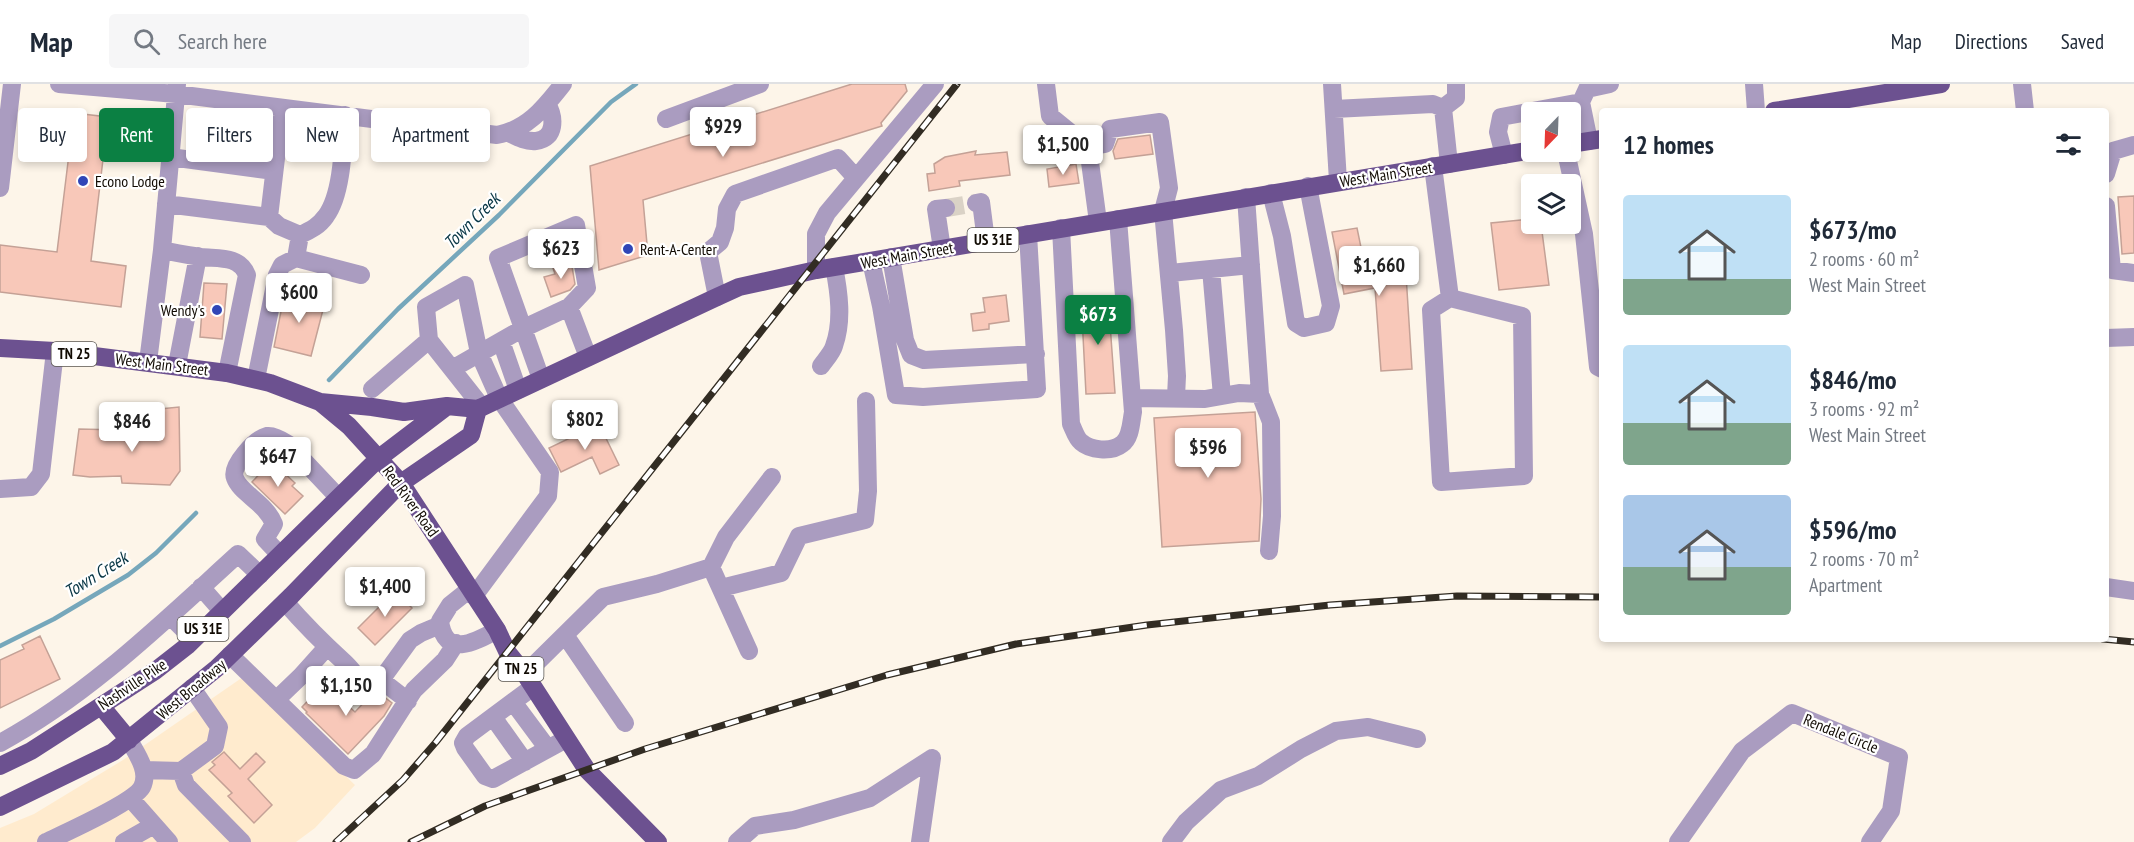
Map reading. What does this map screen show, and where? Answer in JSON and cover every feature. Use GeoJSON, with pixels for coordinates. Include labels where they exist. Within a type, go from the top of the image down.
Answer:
{"type":"FeatureCollection","features":[{"type":"Feature","properties":{"kind":"main road"},"geometry":{"type":"LineString","coordinates":[[1812,108],[1849,105],[1872,90],[1941,84]]}},
{"type":"Feature","properties":{"kind":"main road","name":"West Main Street"},"geometry":{"type":"LineString","coordinates":[[480,408],[739,287],[825,268],[1521,152]]}},
{"type":"Feature","properties":{"kind":"main road","name":"West Main Street"},"geometry":{"type":"LineString","coordinates":[[0,348],[55,351],[227,373],[256,379],[320,402]]}},
{"type":"Feature","properties":{"kind":"main road"},"geometry":{"type":"LineString","coordinates":[[320,402],[372,406],[404,412],[447,406],[480,408]]}},
{"type":"Feature","properties":{"kind":"main road","name":"Red River Road"},"geometry":{"type":"LineString","coordinates":[[320,402],[349,426],[401,483],[586,770],[658,842]]}},
{"type":"Feature","properties":{"kind":"main road","name":"US 31E"},"geometry":{"type":"LineString","coordinates":[[379,458],[447,406]]}},
{"type":"Feature","properties":{"kind":"main road","name":"West Broadway"},"geometry":{"type":"LineString","coordinates":[[0,807],[113,752],[192,688],[285,602],[401,483],[471,435],[480,408]]}},
{"type":"Feature","properties":{"kind":"main road","name":"Nashville Pike"},"geometry":{"type":"LineString","coordinates":[[0,766],[31,751],[155,671],[193,639],[379,458]]}},
{"type":"Feature","properties":{"kind":"main road"},"geometry":{"type":"LineString","coordinates":[[101,706],[129,740]]}},
{"type":"Feature","properties":{"kind":"street"},"geometry":{"type":"LineString","coordinates":[[0,188],[12,84]]}},
{"type":"Feature","properties":{"kind":"street"},"geometry":{"type":"LineString","coordinates":[[59,84],[177,89],[285,108]]}},
{"type":"Feature","properties":{"kind":"street"},"geometry":{"type":"LineString","coordinates":[[359,118],[497,135],[519,130],[547,104],[563,84]]}},
{"type":"Feature","properties":{"kind":"street"},"geometry":{"type":"LineString","coordinates":[[666,119],[760,84]]}},
{"type":"Feature","properties":{"kind":"street"},"geometry":{"type":"LineString","coordinates":[[821,366],[834,347],[838,326],[839,293],[825,268],[816,234],[826,213],[935,84]]}},
{"type":"Feature","properties":{"kind":"street"},"geometry":{"type":"LineString","coordinates":[[1046,84],[1050,116],[1088,147],[1098,222]]}},
{"type":"Feature","properties":{"kind":"street"},"geometry":{"type":"LineString","coordinates":[[1332,84],[1338,182]]}},
{"type":"Feature","properties":{"kind":"street"},"geometry":{"type":"LineString","coordinates":[[1595,140],[1581,102],[1587,89],[1610,84]]}},
{"type":"Feature","properties":{"kind":"street"},"geometry":{"type":"LineString","coordinates":[[1754,84],[1756,108]]}},
{"type":"Feature","properties":{"kind":"street"},"geometry":{"type":"LineString","coordinates":[[2022,84],[2025,108]]}},
{"type":"Feature","properties":{"kind":"street"},"geometry":{"type":"LineString","coordinates":[[174,123],[177,89]]}},
{"type":"Feature","properties":{"kind":"street"},"geometry":{"type":"LineString","coordinates":[[1334,109],[1432,104],[1452,97],[1441,165],[1450,298]]}},
{"type":"Feature","properties":{"kind":"street"},"geometry":{"type":"LineString","coordinates":[[269,217],[282,108]]}},
{"type":"Feature","properties":{"kind":"street"},"geometry":{"type":"LineString","coordinates":[[1504,155],[1498,132],[1501,117],[1521,114]]}},
{"type":"Feature","properties":{"kind":"street"},"geometry":{"type":"LineString","coordinates":[[1088,147],[1106,144],[1110,129],[1160,122],[1169,188],[1163,211],[1170,273],[1177,376],[1176,398]]}},
{"type":"Feature","properties":{"kind":"street"},"geometry":{"type":"LineString","coordinates":[[2109,165],[2113,152],[2134,145]]}},
{"type":"Feature","properties":{"kind":"street"},"geometry":{"type":"LineString","coordinates":[[174,157],[274,171]]}},
{"type":"Feature","properties":{"kind":"street"},"geometry":{"type":"LineString","coordinates":[[717,297],[708,252],[720,242],[725,228],[727,209],[735,194],[838,158],[856,178]]}},
{"type":"Feature","properties":{"kind":"street"},"geometry":{"type":"LineString","coordinates":[[148,362],[170,162]]}},
{"type":"Feature","properties":{"kind":"street"},"geometry":{"type":"LineString","coordinates":[[166,204],[269,217],[279,226],[300,235],[315,228],[334,203],[341,162]]}},
{"type":"Feature","properties":{"kind":"street"},"geometry":{"type":"LineString","coordinates":[[1568,162],[1584,234],[1599,368]]}},
{"type":"Feature","properties":{"kind":"street"},"geometry":{"type":"LineString","coordinates":[[1271,193],[1282,236],[1296,323],[1304,328],[1326,323],[1330,306],[1308,186]]}},
{"type":"Feature","properties":{"kind":"street"},"geometry":{"type":"LineString","coordinates":[[1246,197],[1260,394],[1271,422],[1272,516],[1269,552]]}},
{"type":"Feature","properties":{"kind":"street"},"geometry":{"type":"LineString","coordinates":[[976,203],[981,202],[986,241]]}},
{"type":"Feature","properties":{"kind":"street"},"geometry":{"type":"LineString","coordinates":[[942,249],[936,210],[946,208]]}},
{"type":"Feature","properties":{"kind":"street"},"geometry":{"type":"LineString","coordinates":[[1061,228],[1071,424],[1079,441],[1094,449],[1111,448],[1123,444],[1128,435],[1133,412],[1118,219]]}},
{"type":"Feature","properties":{"kind":"street"},"geometry":{"type":"LineString","coordinates":[[452,369],[522,329],[569,307],[587,288],[576,225],[498,258],[522,329],[541,379]]}},
{"type":"Feature","properties":{"kind":"street"},"geometry":{"type":"LineString","coordinates":[[871,261],[896,394],[923,397],[1037,388],[1028,234]]}},
{"type":"Feature","properties":{"kind":"street"},"geometry":{"type":"LineString","coordinates":[[296,258],[300,235]]}},
{"type":"Feature","properties":{"kind":"street"},"geometry":{"type":"LineString","coordinates":[[2109,238],[2112,270],[2134,273]]}},
{"type":"Feature","properties":{"kind":"street"},"geometry":{"type":"LineString","coordinates":[[162,250],[221,257],[235,261],[244,268],[247,275],[227,373]]}},
{"type":"Feature","properties":{"kind":"street"},"geometry":{"type":"LineString","coordinates":[[177,365],[198,256]]}},
{"type":"Feature","properties":{"kind":"street"},"geometry":{"type":"LineString","coordinates":[[891,257],[905,340],[911,355],[924,360],[934,360],[1036,354]]}},
{"type":"Feature","properties":{"kind":"street"},"geometry":{"type":"LineString","coordinates":[[256,379],[277,275],[282,265],[296,258],[361,274]]}},
{"type":"Feature","properties":{"kind":"street"},"geometry":{"type":"LineString","coordinates":[[1170,273],[1251,265]]}},
{"type":"Feature","properties":{"kind":"street"},"geometry":{"type":"LineString","coordinates":[[1211,269],[1222,396]]}},
{"type":"Feature","properties":{"kind":"street"},"geometry":{"type":"LineString","coordinates":[[480,408],[429,340],[426,307],[465,285],[478,353],[499,398],[550,472],[548,496],[472,592],[450,605],[440,621],[450,642],[462,645],[475,643],[496,630]]}},
{"type":"Feature","properties":{"kind":"street"},"geometry":{"type":"LineString","coordinates":[[1450,298],[1522,316],[1524,476],[1441,482],[1431,310],[1450,298]]}},
{"type":"Feature","properties":{"kind":"street"},"geometry":{"type":"LineString","coordinates":[[569,307],[588,357]]}},
{"type":"Feature","properties":{"kind":"street"},"geometry":{"type":"LineString","coordinates":[[2109,338],[2134,337]]}},
{"type":"Feature","properties":{"kind":"street"},"geometry":{"type":"LineString","coordinates":[[372,389],[429,340]]}},
{"type":"Feature","properties":{"kind":"street"},"geometry":{"type":"LineString","coordinates":[[501,341],[518,390]]}},
{"type":"Feature","properties":{"kind":"street"},"geometry":{"type":"LineString","coordinates":[[0,489],[31,487],[41,474],[55,351]]}},
{"type":"Feature","properties":{"kind":"street"},"geometry":{"type":"LineString","coordinates":[[1132,398],[1205,399],[1239,393],[1260,394]]}},
{"type":"Feature","properties":{"kind":"street"},"geometry":{"type":"LineString","coordinates":[[721,588],[781,573],[799,536],[865,520],[868,491],[866,400]]}},
{"type":"Feature","properties":{"kind":"street"},"geometry":{"type":"LineString","coordinates":[[280,555],[265,539],[274,524],[270,514],[235,480],[233,471],[237,462],[257,441],[268,436],[279,438],[288,444],[338,497]]}},
{"type":"Feature","properties":{"kind":"street"},"geometry":{"type":"LineString","coordinates":[[566,738],[498,778],[489,779],[465,748],[464,743],[467,736],[513,702],[565,635],[603,597],[657,584],[711,567],[726,537],[772,477]]}},
{"type":"Feature","properties":{"kind":"street"},"geometry":{"type":"LineString","coordinates":[[0,743],[22,731],[91,682],[170,616],[238,554],[260,575]]}},
{"type":"Feature","properties":{"kind":"street"},"geometry":{"type":"LineString","coordinates":[[711,567],[749,651]]}},
{"type":"Feature","properties":{"kind":"street"},"geometry":{"type":"LineString","coordinates":[[201,587],[222,611]]}},
{"type":"Feature","properties":{"kind":"street"},"geometry":{"type":"LineString","coordinates":[[2109,587],[2134,591]]}},
{"type":"Feature","properties":{"kind":"street"},"geometry":{"type":"LineString","coordinates":[[285,602],[358,679],[367,685],[381,680],[410,640],[440,625]]}},
{"type":"Feature","properties":{"kind":"street"},"geometry":{"type":"LineString","coordinates":[[170,616],[193,639]]}},
{"type":"Feature","properties":{"kind":"street"},"geometry":{"type":"LineString","coordinates":[[565,635],[625,723]]}},
{"type":"Feature","properties":{"kind":"street"},"geometry":{"type":"LineString","coordinates":[[230,655],[344,766],[354,770],[373,754],[414,690],[445,660],[456,643]]}},
{"type":"Feature","properties":{"kind":"street"},"geometry":{"type":"LineString","coordinates":[[276,700],[327,647]]}},
{"type":"Feature","properties":{"kind":"street"},"geometry":{"type":"LineString","coordinates":[[114,663],[133,685]]}},
{"type":"Feature","properties":{"kind":"street"},"geometry":{"type":"LineString","coordinates":[[381,680],[408,701]]}},
{"type":"Feature","properties":{"kind":"street"},"geometry":{"type":"LineString","coordinates":[[144,770],[181,771],[215,746],[219,727],[192,688]]}},
{"type":"Feature","properties":{"kind":"street"},"geometry":{"type":"LineString","coordinates":[[513,702],[548,749]]}},
{"type":"Feature","properties":{"kind":"street","name":"Rendale Circle"},"geometry":{"type":"LineString","coordinates":[[1678,842],[1742,751],[1792,713],[1899,757],[1891,811],[1870,842]]}},
{"type":"Feature","properties":{"kind":"street"},"geometry":{"type":"LineString","coordinates":[[493,717],[525,762]]}},
{"type":"Feature","properties":{"kind":"street"},"geometry":{"type":"LineString","coordinates":[[1171,842],[1186,822],[1221,789],[1258,776],[1301,749],[1336,731],[1368,727],[1417,738]]}},
{"type":"Feature","properties":{"kind":"street"},"geometry":{"type":"LineString","coordinates":[[22,731],[31,751]]}},
{"type":"Feature","properties":{"kind":"street"},"geometry":{"type":"LineString","coordinates":[[46,842],[131,799],[142,787],[144,770],[129,740]]}},
{"type":"Feature","properties":{"kind":"street"},"geometry":{"type":"LineString","coordinates":[[737,842],[755,826],[794,820],[870,798],[932,758],[920,842]]}},
{"type":"Feature","properties":{"kind":"street"},"geometry":{"type":"LineString","coordinates":[[181,771],[186,785],[242,842]]}},
{"type":"Feature","properties":{"kind":"street"},"geometry":{"type":"LineString","coordinates":[[131,799],[169,842]]}},
{"type":"Feature","properties":{"kind":"street"},"geometry":{"type":"LineString","coordinates":[[124,842],[154,825]]}},
{"type":"Feature","properties":{"kind":"shaded area"},"geometry":{"type":"Polygon","coordinates":[[[243,677],[355,785],[315,828],[296,842],[0,842],[0,828],[34,814],[123,760],[243,677]]]}},
{"type":"Feature","properties":{"kind":"building"},"geometry":{"type":"Polygon","coordinates":[[[852,84],[905,84],[907,91],[881,123],[882,126],[643,200],[648,255],[599,270],[590,166],[852,84]]]}},
{"type":"Feature","properties":{"kind":"building","name":"Econo Lodge"},"geometry":{"type":"Polygon","coordinates":[[[87,115],[99,116],[99,162],[103,162],[91,261],[126,266],[121,307],[0,292],[0,245],[57,252],[68,162],[87,162],[87,115]]]}},
{"type":"Feature","properties":{"kind":"building"},"geometry":{"type":"Polygon","coordinates":[[[1150,135],[1153,154],[1115,159],[1113,151],[1118,139],[1150,135]]]}},
{"type":"Feature","properties":{"kind":"building"},"geometry":{"type":"Polygon","coordinates":[[[976,151],[975,155],[1007,152],[1010,175],[959,181],[960,186],[929,191],[927,174],[935,173],[934,164],[945,157],[976,151]]]}},
{"type":"Feature","properties":{"kind":"building"},"geometry":{"type":"Polygon","coordinates":[[[1076,164],[1079,183],[1049,187],[1047,169],[1076,164]]]}},
{"type":"Feature","properties":{"kind":"building"},"geometry":{"type":"Polygon","coordinates":[[[2134,196],[2134,253],[2122,254],[2118,197],[2134,196]]]}},
{"type":"Feature","properties":{"kind":"building"},"geometry":{"type":"Polygon","coordinates":[[[1521,220],[1521,234],[1542,234],[1549,285],[1499,290],[1491,223],[1521,220]]]}},
{"type":"Feature","properties":{"kind":"building"},"geometry":{"type":"Polygon","coordinates":[[[1357,228],[1364,262],[1405,259],[1412,369],[1381,371],[1375,288],[1344,294],[1332,232],[1357,228]]]}},
{"type":"Feature","properties":{"kind":"building"},"geometry":{"type":"Polygon","coordinates":[[[571,261],[575,284],[570,290],[551,297],[544,277],[555,274],[553,268],[571,261]]]}},
{"type":"Feature","properties":{"kind":"building"},"geometry":{"type":"Polygon","coordinates":[[[204,283],[227,284],[222,339],[200,337],[204,283]]]}},
{"type":"Feature","properties":{"kind":"building"},"geometry":{"type":"Polygon","coordinates":[[[285,291],[325,302],[311,356],[274,347],[285,291]]]}},
{"type":"Feature","properties":{"kind":"building"},"geometry":{"type":"Polygon","coordinates":[[[1006,295],[1009,321],[989,324],[989,329],[973,331],[971,314],[985,312],[983,298],[1006,295]]]}},
{"type":"Feature","properties":{"kind":"building"},"geometry":{"type":"Polygon","coordinates":[[[1108,296],[1115,393],[1086,394],[1081,297],[1108,296]]]}},
{"type":"Feature","properties":{"kind":"building"},"geometry":{"type":"Polygon","coordinates":[[[179,407],[180,471],[170,485],[122,483],[121,476],[73,475],[79,429],[161,431],[160,409],[179,407]]]}},
{"type":"Feature","properties":{"kind":"building"},"geometry":{"type":"Polygon","coordinates":[[[1255,412],[1261,499],[1259,541],[1162,547],[1154,418],[1255,412]]]}},
{"type":"Feature","properties":{"kind":"building"},"geometry":{"type":"Polygon","coordinates":[[[599,424],[619,465],[600,474],[592,457],[561,472],[549,448],[599,424]]]}},
{"type":"Feature","properties":{"kind":"building"},"geometry":{"type":"Polygon","coordinates":[[[269,464],[279,473],[282,471],[295,483],[292,486],[303,496],[285,514],[252,482],[269,464]]]}},
{"type":"Feature","properties":{"kind":"building"},"geometry":{"type":"Polygon","coordinates":[[[395,591],[412,608],[375,645],[358,628],[395,591]]]}},
{"type":"Feature","properties":{"kind":"building"},"geometry":{"type":"Polygon","coordinates":[[[40,636],[60,679],[0,708],[0,660],[24,649],[22,645],[40,636]]]}},
{"type":"Feature","properties":{"kind":"building"},"geometry":{"type":"Polygon","coordinates":[[[319,689],[325,695],[330,689],[355,712],[371,695],[379,693],[392,703],[384,716],[348,754],[302,707],[319,689]]]}},
{"type":"Feature","properties":{"kind":"building"},"geometry":{"type":"Polygon","coordinates":[[[224,752],[240,769],[256,753],[265,762],[248,779],[272,805],[254,823],[228,796],[232,793],[209,770],[215,765],[212,762],[224,752]]]}},
{"type":"Feature","properties":{"kind":"waterway","name":"Town Creek"},"geometry":{"type":"LineString","coordinates":[[329,380],[398,309],[499,215],[611,102],[636,84]]}},
{"type":"Feature","properties":{"kind":"waterway","name":"Town Creek"},"geometry":{"type":"LineString","coordinates":[[0,646],[54,619],[128,575],[156,553],[196,513]]}},
{"type":"Feature","properties":{"kind":"tunnel"},"geometry":{"type":"LineString","coordinates":[[946,208],[976,203]]}},
{"type":"Feature","properties":{"kind":"railway"},"geometry":{"type":"LineString","coordinates":[[336,842],[403,780],[436,742],[957,84]]}},
{"type":"Feature","properties":{"kind":"railway"},"geometry":{"type":"LineString","coordinates":[[411,842],[485,806],[645,749],[887,675],[1016,644],[1147,625],[1330,605],[1457,596],[1599,597]]}},
{"type":"Feature","properties":{"kind":"railway"},"geometry":{"type":"LineString","coordinates":[[2109,640],[2134,642]]}},
{"type":"Feature","properties":{"kind":"place","name":"Econo Lodge"},"geometry":{"type":"Point","coordinates":[83,181]}},
{"type":"Feature","properties":{"kind":"place","name":"Rent-A-Center"},"geometry":{"type":"Point","coordinates":[628,249]}},
{"type":"Feature","properties":{"kind":"place","name":"Wendy's"},"geometry":{"type":"Point","coordinates":[217,310]}}]}
